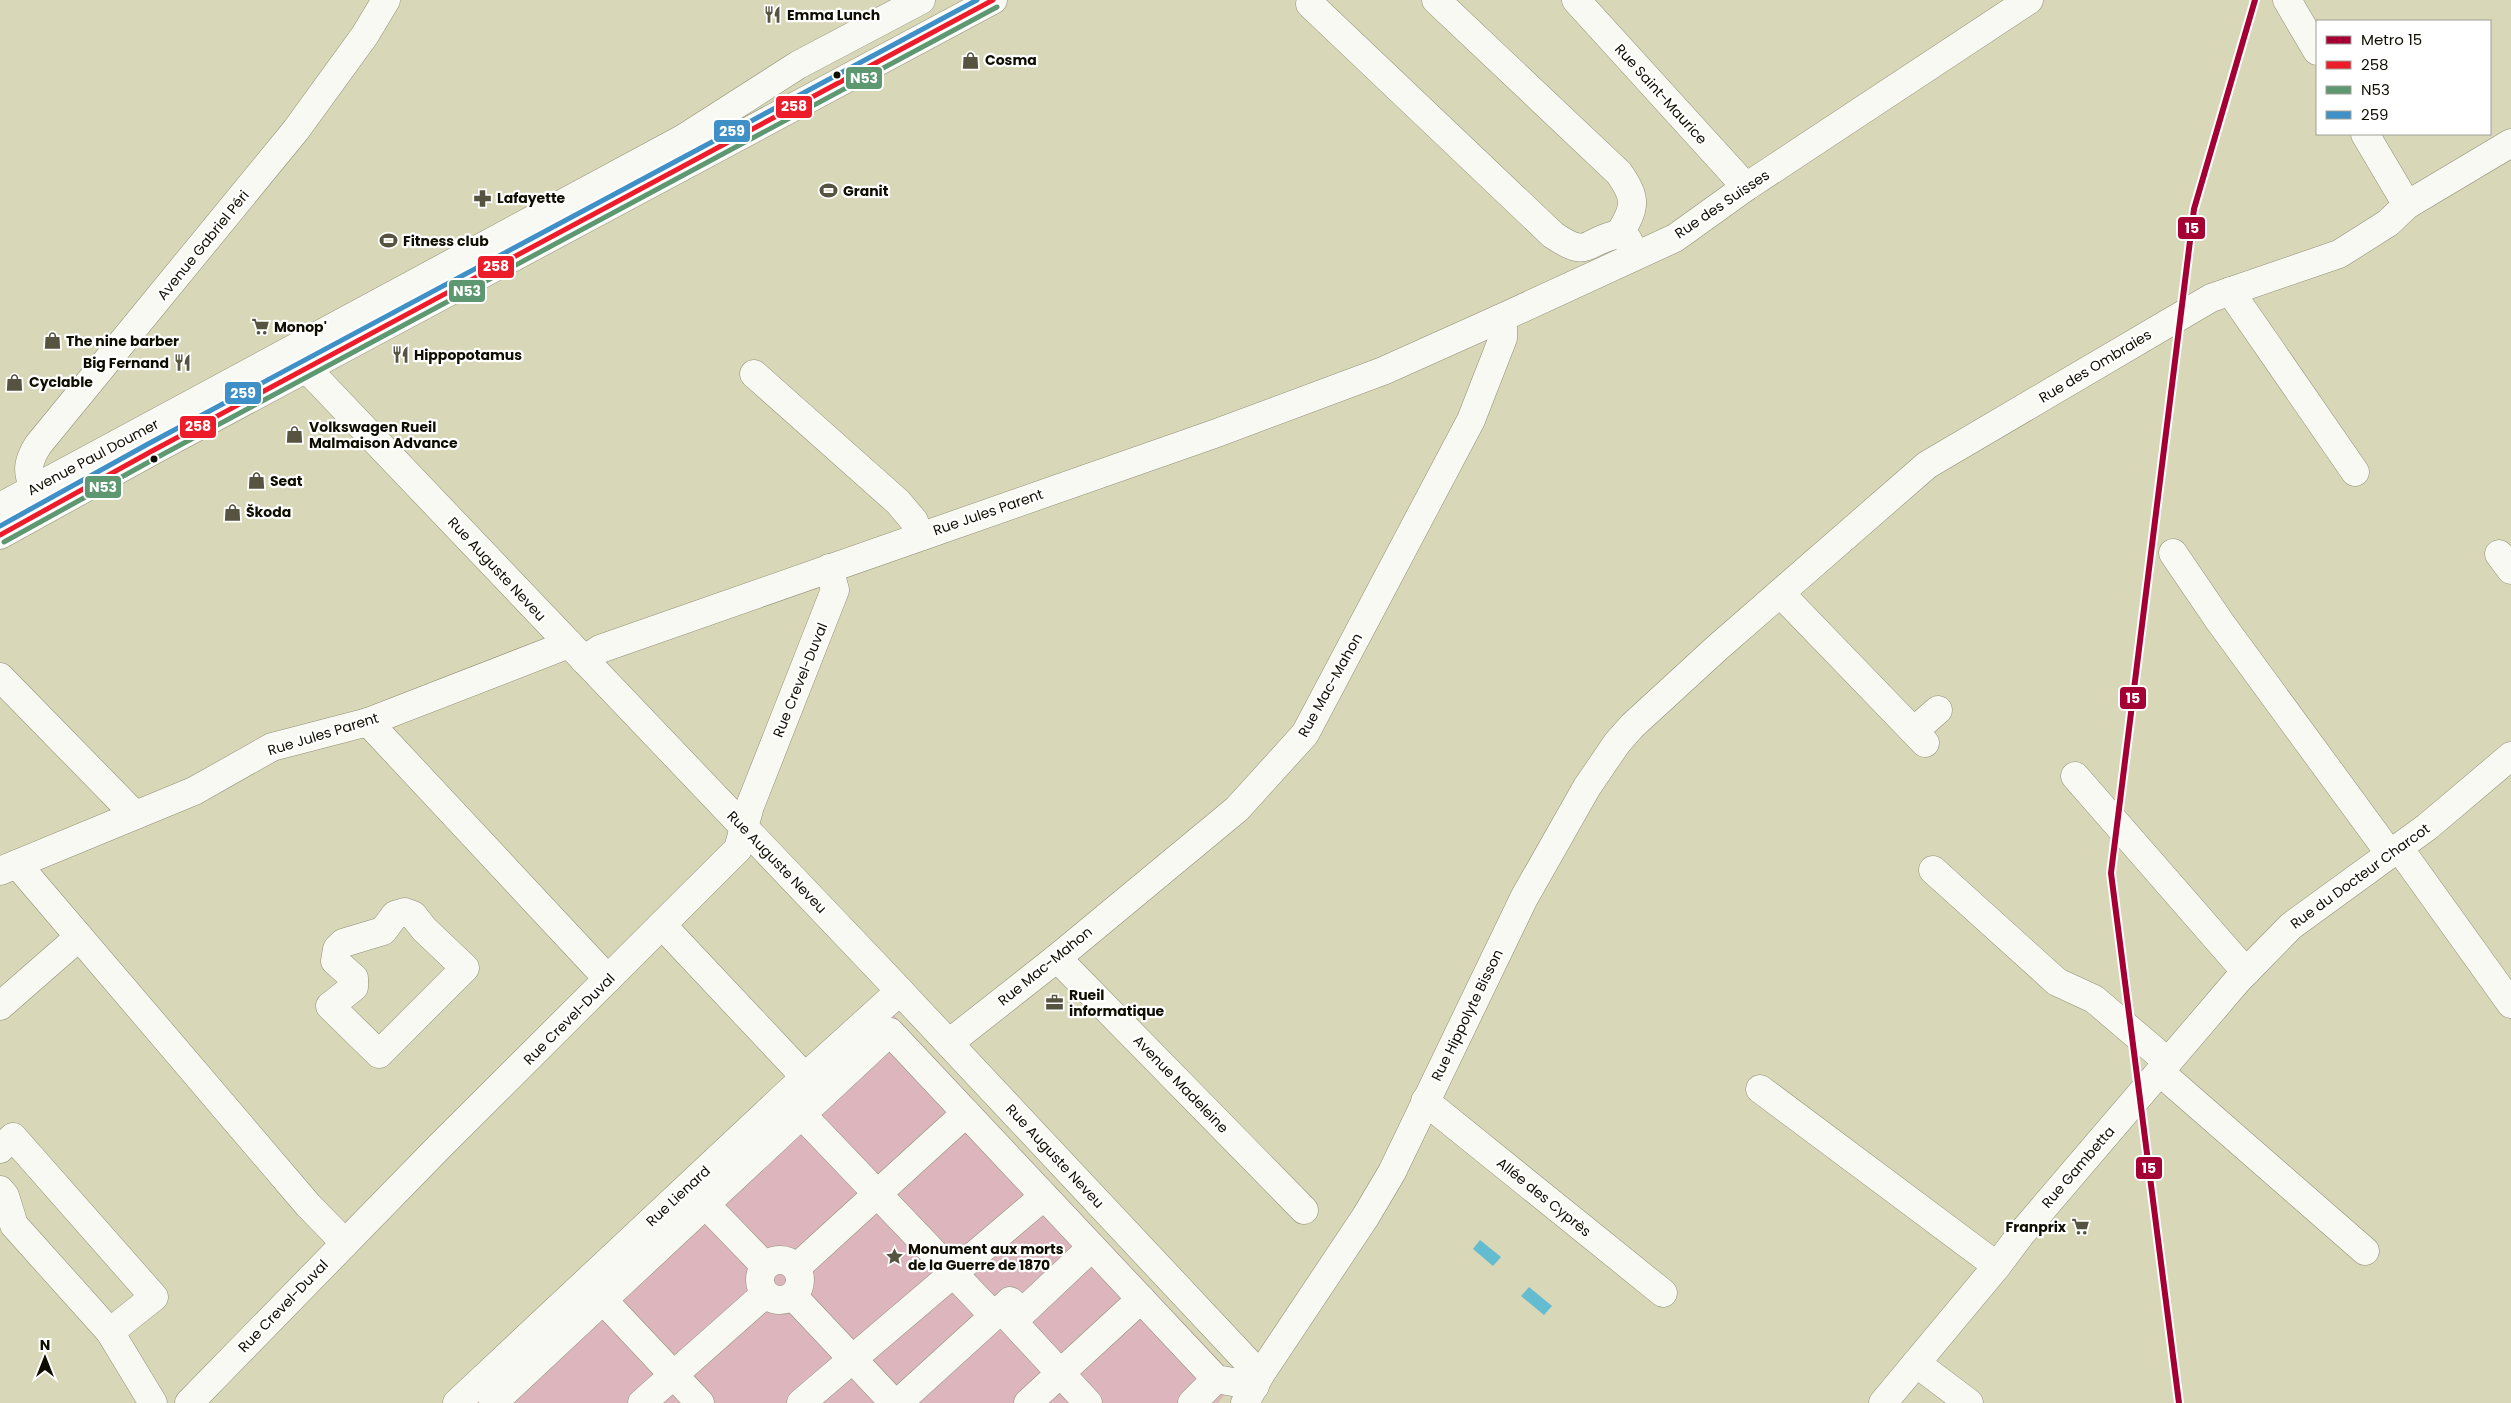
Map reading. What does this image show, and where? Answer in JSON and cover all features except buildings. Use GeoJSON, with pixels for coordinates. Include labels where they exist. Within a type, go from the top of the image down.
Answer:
{"type":"FeatureCollection","features":[{"type":"Feature","properties":{"kind":"street","name":"Avenue Gabriel Péri"},"geometry":{"type":"LineString","coordinates":[[34,488],[28,470],[29,461],[38,445],[296,130],[365,35],[386,0]]}},
{"type":"Feature","properties":{"kind":"street","name":"Avenue Paul Doumer"},"geometry":{"type":"LineString","coordinates":[[0,535],[298,360],[684,138],[798,65],[921,0]]}},
{"type":"Feature","properties":{"kind":"street"},"geometry":{"type":"LineString","coordinates":[[1436,0],[1619,174],[1632,191],[1632,206],[1619,234]]}},
{"type":"Feature","properties":{"kind":"street","name":"Rue Saint-Maurice"},"geometry":{"type":"LineString","coordinates":[[1576,0],[1746,187]]}},
{"type":"Feature","properties":{"kind":"street","name":"Rue des Suisses"},"geometry":{"type":"LineString","coordinates":[[1392,366],[1675,238],[1746,187],[2029,0]]}},
{"type":"Feature","properties":{"kind":"street"},"geometry":{"type":"LineString","coordinates":[[2287,0],[2316,49]]}},
{"type":"Feature","properties":{"kind":"street"},"geometry":{"type":"LineString","coordinates":[[1310,4],[1552,235],[1570,246],[1585,248],[1606,236],[1619,234],[1628,240],[1635,256]]}},
{"type":"Feature","properties":{"kind":"street","name":"Avenue Paul Doumer"},"geometry":{"type":"LineString","coordinates":[[1,503],[298,360],[982,6]]}},
{"type":"Feature","properties":{"kind":"street"},"geometry":{"type":"LineString","coordinates":[[2366,135],[2407,205]]}},
{"type":"Feature","properties":{"kind":"street","name":"Rue des Ombraies"},"geometry":{"type":"LineString","coordinates":[[1717,648],[1927,465],[2211,298],[2338,254],[2388,224],[2407,205],[2511,143]]}},
{"type":"Feature","properties":{"kind":"street"},"geometry":{"type":"LineString","coordinates":[[2230,291],[2355,472]]}},
{"type":"Feature","properties":{"kind":"street","name":"Rue Mac-Mahon"},"geometry":{"type":"LineString","coordinates":[[949,1043],[1057,958],[1237,809],[1305,734],[1471,420],[1502,338],[1503,327],[1499,319]]}},
{"type":"Feature","properties":{"kind":"street","name":"Rue Auguste Neveu"},"geometry":{"type":"LineString","coordinates":[[298,360],[949,1043],[1253,1388]]}},
{"type":"Feature","properties":{"kind":"street","name":"Rue Jules Parent"},"geometry":{"type":"LineString","coordinates":[[9,867],[194,791],[272,747],[368,722],[577,652],[600,649],[1214,434],[1392,366]]}},
{"type":"Feature","properties":{"kind":"street"},"geometry":{"type":"LineString","coordinates":[[754,374],[898,502],[914,520],[919,536]]}},
{"type":"Feature","properties":{"kind":"street"},"geometry":{"type":"LineString","coordinates":[[2173,553],[2220,622],[2511,1004]]}},
{"type":"Feature","properties":{"kind":"street","name":"Rue Crevel-Duval"},"geometry":{"type":"LineString","coordinates":[[189,1403],[345,1243],[738,849],[750,806],[835,590],[829,568]]}},
{"type":"Feature","properties":{"kind":"street"},"geometry":{"type":"LineString","coordinates":[[1780,593],[1920,737],[1938,710]]}},
{"type":"Feature","properties":{"kind":"street","name":"Rue Hippolyte Bisson"},"geometry":{"type":"LineString","coordinates":[[1253,1388],[1370,1209],[1392,1172],[1524,898],[1587,787],[1617,743],[1632,726],[1717,648]]}},
{"type":"Feature","properties":{"kind":"street"},"geometry":{"type":"LineString","coordinates":[[0,677],[136,815]]}},
{"type":"Feature","properties":{"kind":"street"},"geometry":{"type":"LineString","coordinates":[[368,722],[608,979]]}},
{"type":"Feature","properties":{"kind":"street","name":"Rue du Docteur Charcot"},"geometry":{"type":"LineString","coordinates":[[2169,1061],[2246,972],[2291,926],[2427,827],[2511,756]]}},
{"type":"Feature","properties":{"kind":"street"},"geometry":{"type":"LineString","coordinates":[[2075,776],[2246,972]]}},
{"type":"Feature","properties":{"kind":"street"},"geometry":{"type":"LineString","coordinates":[[9,867],[79,937],[308,1205],[345,1243]]}},
{"type":"Feature","properties":{"kind":"street"},"geometry":{"type":"LineString","coordinates":[[1934,870],[2057,982],[2094,999],[2169,1061],[2365,1251]]}},
{"type":"Feature","properties":{"kind":"street"},"geometry":{"type":"LineString","coordinates":[[405,912],[413,914],[424,929],[465,968],[379,1054],[330,1006],[354,987],[354,978],[334,961],[336,948],[343,942],[383,931],[395,915],[405,912]]}},
{"type":"Feature","properties":{"kind":"street"},"geometry":{"type":"LineString","coordinates":[[662,925],[805,1077]]}},
{"type":"Feature","properties":{"kind":"street"},"geometry":{"type":"LineString","coordinates":[[0,1006],[79,937]]}},
{"type":"Feature","properties":{"kind":"street","name":"Avenue Madeleine"},"geometry":{"type":"LineString","coordinates":[[1057,958],[1304,1210]]}},
{"type":"Feature","properties":{"kind":"street","name":"Rue Lienard"},"geometry":{"type":"LineString","coordinates":[[457,1403],[805,1077],[900,991]]}},
{"type":"Feature","properties":{"kind":"street"},"geometry":{"type":"LineString","coordinates":[[508,1398],[603,1300],[890,1032],[1216,1379],[1253,1388]]}},
{"type":"Feature","properties":{"kind":"street","name":"Rue Gambetta"},"geometry":{"type":"LineString","coordinates":[[1883,1403],[1998,1266],[2021,1234],[2169,1061]]}},
{"type":"Feature","properties":{"kind":"street"},"geometry":{"type":"LineString","coordinates":[[1760,1089],[1998,1266]]}},
{"type":"Feature","properties":{"kind":"street","name":"Allée des Cyprès"},"geometry":{"type":"LineString","coordinates":[[1425,1101],[1663,1293]]}},
{"type":"Feature","properties":{"kind":"street"},"geometry":{"type":"LineString","coordinates":[[796,1268],[966,1113]]}},
{"type":"Feature","properties":{"kind":"street"},"geometry":{"type":"LineString","coordinates":[[802,1114],[953,1274],[1060,1373],[1088,1403]]}},
{"type":"Feature","properties":{"kind":"street"},"geometry":{"type":"LineString","coordinates":[[0,1149],[13,1137],[154,1297],[110,1332]]}},
{"type":"Feature","properties":{"kind":"street"},"geometry":{"type":"LineString","coordinates":[[0,1190],[5,1196],[14,1225],[110,1332],[153,1403]]}},
{"type":"Feature","properties":{"kind":"street"},"geometry":{"type":"LineString","coordinates":[[800,1403],[1044,1196]]}},
{"type":"Feature","properties":{"kind":"street"},"geometry":{"type":"LineString","coordinates":[[705,1204],[765,1266]]}},
{"type":"Feature","properties":{"kind":"street"},"geometry":{"type":"LineString","coordinates":[[898,1403],[1010,1301],[1023,1312],[1092,1247]]}},
{"type":"Feature","properties":{"kind":"street"},"geometry":{"type":"LineString","coordinates":[[765,1266],[781,1260],[796,1268],[800,1279],[793,1296]]}},
{"type":"Feature","properties":{"kind":"street"},"geometry":{"type":"LineString","coordinates":[[765,1266],[760,1283],[765,1294],[776,1300],[793,1296]]}},
{"type":"Feature","properties":{"kind":"street"},"geometry":{"type":"LineString","coordinates":[[642,1403],[765,1294]]}},
{"type":"Feature","properties":{"kind":"street"},"geometry":{"type":"LineString","coordinates":[[793,1296],[894,1403]]}},
{"type":"Feature","properties":{"kind":"street"},"geometry":{"type":"LineString","coordinates":[[1028,1403],[1141,1299]]}},
{"type":"Feature","properties":{"kind":"street"},"geometry":{"type":"LineString","coordinates":[[603,1300],[700,1403]]}},
{"type":"Feature","properties":{"kind":"street"},"geometry":{"type":"LineString","coordinates":[[1916,1363],[1969,1403]]}},
{"type":"Feature","properties":{"kind":"street"},"geometry":{"type":"LineString","coordinates":[[1192,1403],[1216,1379]]}},
{"type":"Feature","properties":{"kind":"shaded area"},"geometry":{"type":"Polygon","coordinates":[[[892,1013],[1229,1371],[1230,1387],[1218,1403],[473,1403],[892,1013]]]}},
{"type":"Feature","properties":{"kind":"water"},"geometry":{"type":"Polygon","coordinates":[[[1480,1240],[1501,1257],[1493,1266],[1473,1249],[1480,1240]]]}},
{"type":"Feature","properties":{"kind":"water"},"geometry":{"type":"Polygon","coordinates":[[[1529,1287],[1552,1306],[1544,1315],[1521,1296],[1529,1287]]]}},
{"type":"Feature","properties":{"kind":"metro line","name":"15"},"geometry":{"type":"LineString","coordinates":[[2179,1403],[2111,873],[2194,209],[2255,0]]}},
{"type":"Feature","properties":{"kind":"transit line","name":"259"},"geometry":{"type":"LineString","coordinates":[[0,526],[148,444],[977,0]]}},
{"type":"Feature","properties":{"kind":"transit line","name":"258"},"geometry":{"type":"LineString","coordinates":[[0,535],[152,451],[993,0]]}},
{"type":"Feature","properties":{"kind":"transit line","name":"N53"},"geometry":{"type":"LineString","coordinates":[[4,542],[156,458],[997,7]]}},
{"type":"Feature","properties":{"kind":"place","name":"Emma Lunch"},"geometry":{"type":"Point","coordinates":[773,15]}},
{"type":"Feature","properties":{"kind":"place","name":"Cosma"},"geometry":{"type":"Point","coordinates":[971,60]}},
{"type":"Feature","properties":{"kind":"place","name":"Granit"},"geometry":{"type":"Point","coordinates":[829,191]}},
{"type":"Feature","properties":{"kind":"place","name":"Lafayette"},"geometry":{"type":"Point","coordinates":[483,198]}},
{"type":"Feature","properties":{"kind":"place","name":"Fitness club"},"geometry":{"type":"Point","coordinates":[389,241]}},
{"type":"Feature","properties":{"kind":"place","name":"Monop'"},"geometry":{"type":"Point","coordinates":[260,327]}},
{"type":"Feature","properties":{"kind":"place","name":"The nine barber"},"geometry":{"type":"Point","coordinates":[52,341]}},
{"type":"Feature","properties":{"kind":"place","name":"Hippopotamus"},"geometry":{"type":"Point","coordinates":[400,355]}},
{"type":"Feature","properties":{"kind":"place","name":"Big Fernand"},"geometry":{"type":"Point","coordinates":[183,363]}},
{"type":"Feature","properties":{"kind":"place","name":"Cyclable"},"geometry":{"type":"Point","coordinates":[15,382]}},
{"type":"Feature","properties":{"kind":"place","name":"Volkswagen Rueil Malmaison Advance"},"geometry":{"type":"Point","coordinates":[295,435]}},
{"type":"Feature","properties":{"kind":"place","name":"Seat"},"geometry":{"type":"Point","coordinates":[256,481]}},
{"type":"Feature","properties":{"kind":"place","name":"Škoda"},"geometry":{"type":"Point","coordinates":[232,512]}},
{"type":"Feature","properties":{"kind":"place","name":"Rueil informatique"},"geometry":{"type":"Point","coordinates":[1055,1003]}},
{"type":"Feature","properties":{"kind":"place","name":"Franprix"},"geometry":{"type":"Point","coordinates":[2080,1227]}},
{"type":"Feature","properties":{"kind":"place","name":"Monument aux morts de la Guerre de 1870"},"geometry":{"type":"Point","coordinates":[894,1257]}}]}
